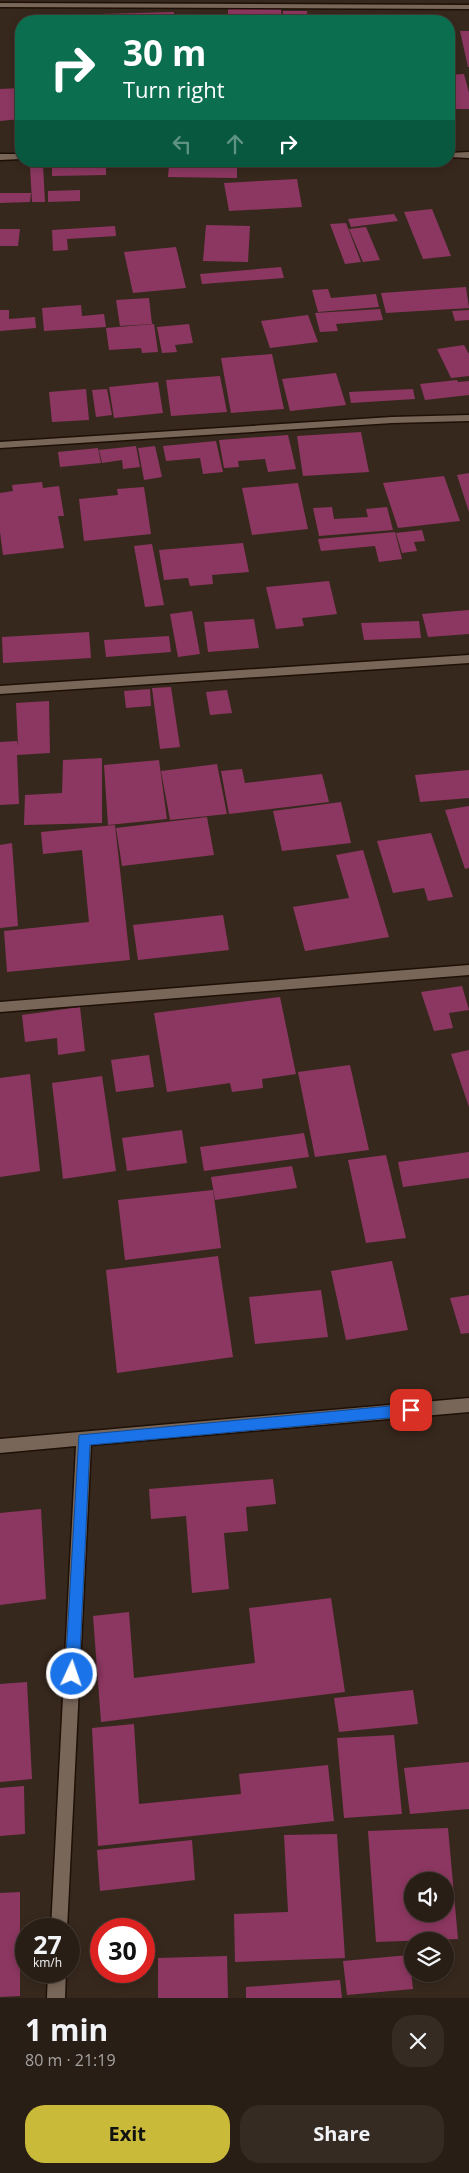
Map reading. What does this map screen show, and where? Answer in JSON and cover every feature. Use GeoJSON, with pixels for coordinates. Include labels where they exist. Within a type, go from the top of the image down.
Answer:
{"type":"FeatureCollection","features":[{"type":"Feature","properties":{"kind":"street"},"geometry":{"type":"LineString","coordinates":[[0,4],[469,7]]}},
{"type":"Feature","properties":{"kind":"street"},"geometry":{"type":"LineString","coordinates":[[455,156],[469,155]]}},
{"type":"Feature","properties":{"kind":"street"},"geometry":{"type":"LineString","coordinates":[[0,157],[15,157]]}},
{"type":"Feature","properties":{"kind":"street"},"geometry":{"type":"LineString","coordinates":[[0,445],[392,420],[469,418]]}},
{"type":"Feature","properties":{"kind":"street"},"geometry":{"type":"LineString","coordinates":[[0,690],[469,659]]}},
{"type":"Feature","properties":{"kind":"street"},"geometry":{"type":"LineString","coordinates":[[0,1007],[469,970]]}},
{"type":"Feature","properties":{"kind":"street"},"geometry":{"type":"LineString","coordinates":[[0,1446],[469,1405]]}},
{"type":"Feature","properties":{"kind":"street"},"geometry":{"type":"LineString","coordinates":[[60,1918],[84,1439]]}},
{"type":"Feature","properties":{"kind":"street"},"geometry":{"type":"LineString","coordinates":[[56,1998],[57,1983]]}},
{"type":"Feature","properties":{"kind":"building"},"geometry":{"type":"Polygon","coordinates":[[[228,9],[281,9],[282,15],[228,15],[228,9]]]}},
{"type":"Feature","properties":{"kind":"building"},"geometry":{"type":"Polygon","coordinates":[[[283,11],[307,11],[307,15],[283,15],[283,11]]]}},
{"type":"Feature","properties":{"kind":"building"},"geometry":{"type":"Polygon","coordinates":[[[174,12],[174,15],[99,14],[174,12]]]}},
{"type":"Feature","properties":{"kind":"building"},"geometry":{"type":"Polygon","coordinates":[[[460,31],[469,31],[469,67],[468,67],[460,31]]]}},
{"type":"Feature","properties":{"kind":"building"},"geometry":{"type":"Polygon","coordinates":[[[464,74],[469,93],[469,109],[455,109],[455,75],[464,74]]]}},
{"type":"Feature","properties":{"kind":"building"},"geometry":{"type":"Polygon","coordinates":[[[15,88],[15,120],[0,121],[0,89],[15,88]]]}},
{"type":"Feature","properties":{"kind":"building"},"geometry":{"type":"Polygon","coordinates":[[[30,167],[43,167],[45,202],[32,202],[30,167]]]}},
{"type":"Feature","properties":{"kind":"building"},"geometry":{"type":"Polygon","coordinates":[[[52,167],[106,167],[106,175],[52,176],[52,167]]]}},
{"type":"Feature","properties":{"kind":"building"},"geometry":{"type":"Polygon","coordinates":[[[169,167],[237,167],[237,178],[168,177],[169,167]]]}},
{"type":"Feature","properties":{"kind":"building"},"geometry":{"type":"Polygon","coordinates":[[[297,179],[302,207],[229,211],[224,183],[297,179]]]}},
{"type":"Feature","properties":{"kind":"building"},"geometry":{"type":"Polygon","coordinates":[[[80,190],[80,201],[48,202],[48,191],[80,190]]]}},
{"type":"Feature","properties":{"kind":"building"},"geometry":{"type":"Polygon","coordinates":[[[0,193],[31,193],[30,202],[0,203],[0,193]]]}},
{"type":"Feature","properties":{"kind":"building"},"geometry":{"type":"Polygon","coordinates":[[[432,209],[451,256],[423,259],[404,212],[432,209]]]}},
{"type":"Feature","properties":{"kind":"building"},"geometry":{"type":"Polygon","coordinates":[[[394,214],[398,221],[351,227],[348,219],[394,214]]]}},
{"type":"Feature","properties":{"kind":"building"},"geometry":{"type":"Polygon","coordinates":[[[346,223],[361,262],[345,264],[330,224],[346,223]]]}},
{"type":"Feature","properties":{"kind":"building"},"geometry":{"type":"Polygon","coordinates":[[[206,225],[250,226],[248,262],[203,261],[206,225]]]}},
{"type":"Feature","properties":{"kind":"building"},"geometry":{"type":"Polygon","coordinates":[[[115,226],[116,236],[67,239],[68,250],[53,251],[52,230],[115,226]]]}},
{"type":"Feature","properties":{"kind":"building"},"geometry":{"type":"Polygon","coordinates":[[[366,227],[380,260],[363,262],[349,229],[366,227]]]}},
{"type":"Feature","properties":{"kind":"building"},"geometry":{"type":"Polygon","coordinates":[[[0,229],[20,229],[18,246],[0,246],[0,229]]]}},
{"type":"Feature","properties":{"kind":"building"},"geometry":{"type":"Polygon","coordinates":[[[176,247],[186,288],[133,293],[124,252],[176,247]]]}},
{"type":"Feature","properties":{"kind":"building"},"geometry":{"type":"Polygon","coordinates":[[[281,267],[284,278],[202,284],[200,274],[281,267]]]}},
{"type":"Feature","properties":{"kind":"building"},"geometry":{"type":"Polygon","coordinates":[[[466,287],[469,308],[386,313],[381,293],[466,287]]]}},
{"type":"Feature","properties":{"kind":"building"},"geometry":{"type":"Polygon","coordinates":[[[328,289],[331,298],[376,294],[379,307],[318,312],[312,290],[328,289]]]}},
{"type":"Feature","properties":{"kind":"building"},"geometry":{"type":"Polygon","coordinates":[[[149,298],[152,324],[120,326],[116,300],[149,298]]]}},
{"type":"Feature","properties":{"kind":"building"},"geometry":{"type":"Polygon","coordinates":[[[81,305],[82,316],[104,314],[106,327],[44,331],[42,308],[81,305]]]}},
{"type":"Feature","properties":{"kind":"building"},"geometry":{"type":"Polygon","coordinates":[[[380,309],[383,320],[336,324],[338,331],[320,332],[315,313],[380,309]]]}},
{"type":"Feature","properties":{"kind":"building"},"geometry":{"type":"Polygon","coordinates":[[[0,310],[9,310],[9,319],[35,317],[36,328],[0,331],[0,310]]]}},
{"type":"Feature","properties":{"kind":"building"},"geometry":{"type":"Polygon","coordinates":[[[469,310],[469,320],[455,321],[452,311],[469,310]]]}},
{"type":"Feature","properties":{"kind":"building"},"geometry":{"type":"Polygon","coordinates":[[[308,315],[318,342],[270,348],[261,321],[308,315]]]}},
{"type":"Feature","properties":{"kind":"building"},"geometry":{"type":"Polygon","coordinates":[[[154,324],[158,352],[142,353],[141,348],[109,350],[106,328],[154,324]]]}},
{"type":"Feature","properties":{"kind":"building"},"geometry":{"type":"Polygon","coordinates":[[[189,324],[193,343],[175,345],[177,352],[162,353],[157,327],[189,324]]]}},
{"type":"Feature","properties":{"kind":"building"},"geometry":{"type":"Polygon","coordinates":[[[464,345],[469,354],[469,376],[451,378],[437,349],[464,345]]]}},
{"type":"Feature","properties":{"kind":"building"},"geometry":{"type":"Polygon","coordinates":[[[272,354],[284,409],[231,413],[221,358],[272,354]]]}},
{"type":"Feature","properties":{"kind":"building"},"geometry":{"type":"Polygon","coordinates":[[[336,373],[346,405],[290,411],[282,379],[336,373]]]}},
{"type":"Feature","properties":{"kind":"building"},"geometry":{"type":"Polygon","coordinates":[[[220,376],[227,412],[171,416],[166,380],[220,376]]]}},
{"type":"Feature","properties":{"kind":"building"},"geometry":{"type":"Polygon","coordinates":[[[457,380],[458,382],[469,381],[469,395],[425,400],[420,384],[457,380]]]}},
{"type":"Feature","properties":{"kind":"building"},"geometry":{"type":"Polygon","coordinates":[[[158,382],[163,413],[114,418],[109,387],[158,382]]]}},
{"type":"Feature","properties":{"kind":"building"},"geometry":{"type":"Polygon","coordinates":[[[86,389],[89,420],[52,422],[49,392],[86,389]]]}},
{"type":"Feature","properties":{"kind":"building"},"geometry":{"type":"Polygon","coordinates":[[[107,389],[112,415],[96,417],[92,390],[107,389]]]}},
{"type":"Feature","properties":{"kind":"building"},"geometry":{"type":"Polygon","coordinates":[[[413,389],[415,399],[351,403],[349,392],[413,389]]]}},
{"type":"Feature","properties":{"kind":"building"},"geometry":{"type":"Polygon","coordinates":[[[361,432],[369,472],[303,476],[297,436],[361,432]]]}},
{"type":"Feature","properties":{"kind":"building"},"geometry":{"type":"Polygon","coordinates":[[[288,435],[296,469],[268,472],[265,459],[238,461],[239,467],[224,468],[219,440],[288,435]]]}},
{"type":"Feature","properties":{"kind":"building"},"geometry":{"type":"Polygon","coordinates":[[[216,441],[223,472],[203,474],[200,458],[166,461],[163,446],[216,441]]]}},
{"type":"Feature","properties":{"kind":"building"},"geometry":{"type":"Polygon","coordinates":[[[136,446],[140,467],[123,469],[122,460],[102,463],[99,450],[136,446]]]}},
{"type":"Feature","properties":{"kind":"building"},"geometry":{"type":"Polygon","coordinates":[[[155,446],[162,477],[144,480],[138,448],[155,446]]]}},
{"type":"Feature","properties":{"kind":"building"},"geometry":{"type":"Polygon","coordinates":[[[98,448],[101,463],[60,467],[58,452],[98,448]]]}},
{"type":"Feature","properties":{"kind":"building"},"geometry":{"type":"Polygon","coordinates":[[[469,473],[469,512],[457,475],[469,473]]]}},
{"type":"Feature","properties":{"kind":"building"},"geometry":{"type":"Polygon","coordinates":[[[444,476],[460,521],[398,528],[383,483],[444,476]]]}},
{"type":"Feature","properties":{"kind":"building"},"geometry":{"type":"Polygon","coordinates":[[[42,482],[43,488],[59,486],[64,516],[58,516],[64,548],[3,555],[0,532],[0,493],[13,491],[12,485],[42,482]]]}},
{"type":"Feature","properties":{"kind":"building"},"geometry":{"type":"Polygon","coordinates":[[[298,483],[308,529],[252,535],[242,488],[298,483]]]}},
{"type":"Feature","properties":{"kind":"building"},"geometry":{"type":"Polygon","coordinates":[[[144,487],[151,534],[84,541],[79,499],[118,495],[117,489],[144,487]]]}},
{"type":"Feature","properties":{"kind":"building"},"geometry":{"type":"Polygon","coordinates":[[[332,507],[334,519],[368,517],[366,509],[387,507],[393,530],[319,536],[313,508],[332,507]]]}},
{"type":"Feature","properties":{"kind":"building"},"geometry":{"type":"Polygon","coordinates":[[[422,530],[425,541],[414,542],[417,551],[402,553],[396,533],[422,530]]]}},
{"type":"Feature","properties":{"kind":"building"},"geometry":{"type":"Polygon","coordinates":[[[395,532],[402,559],[379,562],[375,546],[321,551],[318,539],[395,532]]]}},
{"type":"Feature","properties":{"kind":"building"},"geometry":{"type":"Polygon","coordinates":[[[243,543],[249,572],[212,575],[213,584],[190,586],[188,578],[164,580],[159,550],[243,543]]]}},
{"type":"Feature","properties":{"kind":"building"},"geometry":{"type":"Polygon","coordinates":[[[152,544],[164,605],[145,607],[134,546],[152,544]]]}},
{"type":"Feature","properties":{"kind":"building"},"geometry":{"type":"Polygon","coordinates":[[[329,581],[337,614],[302,618],[304,626],[276,629],[266,587],[329,581]]]}},
{"type":"Feature","properties":{"kind":"building"},"geometry":{"type":"Polygon","coordinates":[[[469,610],[469,634],[428,637],[422,614],[469,610]]]}},
{"type":"Feature","properties":{"kind":"building"},"geometry":{"type":"Polygon","coordinates":[[[192,611],[200,654],[178,657],[170,614],[192,611]]]}},
{"type":"Feature","properties":{"kind":"building"},"geometry":{"type":"Polygon","coordinates":[[[254,619],[259,648],[208,652],[204,622],[254,619]]]}},
{"type":"Feature","properties":{"kind":"building"},"geometry":{"type":"Polygon","coordinates":[[[419,621],[421,638],[364,640],[361,623],[419,621]]]}},
{"type":"Feature","properties":{"kind":"building"},"geometry":{"type":"Polygon","coordinates":[[[89,632],[91,658],[3,663],[2,637],[89,632]]]}},
{"type":"Feature","properties":{"kind":"building"},"geometry":{"type":"Polygon","coordinates":[[[169,636],[171,652],[106,657],[104,640],[169,636]]]}},
{"type":"Feature","properties":{"kind":"building"},"geometry":{"type":"Polygon","coordinates":[[[171,687],[180,747],[160,749],[152,688],[171,687]]]}},
{"type":"Feature","properties":{"kind":"building"},"geometry":{"type":"Polygon","coordinates":[[[150,689],[151,706],[126,708],[124,691],[150,689]]]}},
{"type":"Feature","properties":{"kind":"building"},"geometry":{"type":"Polygon","coordinates":[[[227,690],[232,713],[210,715],[206,692],[227,690]]]}},
{"type":"Feature","properties":{"kind":"building"},"geometry":{"type":"Polygon","coordinates":[[[49,701],[50,753],[17,755],[19,804],[0,805],[0,742],[17,741],[18,746],[16,703],[49,701]]]}},
{"type":"Feature","properties":{"kind":"building"},"geometry":{"type":"Polygon","coordinates":[[[102,758],[102,823],[24,825],[25,795],[62,793],[63,760],[102,758]]]}},
{"type":"Feature","properties":{"kind":"building"},"geometry":{"type":"Polygon","coordinates":[[[159,760],[167,819],[108,825],[104,765],[159,760]]]}},
{"type":"Feature","properties":{"kind":"building"},"geometry":{"type":"Polygon","coordinates":[[[217,764],[227,814],[170,820],[161,771],[217,764]]]}},
{"type":"Feature","properties":{"kind":"building"},"geometry":{"type":"Polygon","coordinates":[[[242,769],[245,783],[322,774],[329,802],[229,814],[221,771],[242,769]]]}},
{"type":"Feature","properties":{"kind":"building"},"geometry":{"type":"Polygon","coordinates":[[[469,770],[469,798],[420,802],[415,775],[469,770]]]}},
{"type":"Feature","properties":{"kind":"building"},"geometry":{"type":"Polygon","coordinates":[[[341,802],[351,843],[282,851],[273,811],[341,802]]]}},
{"type":"Feature","properties":{"kind":"building"},"geometry":{"type":"Polygon","coordinates":[[[469,806],[469,868],[465,869],[445,810],[469,806]]]}},
{"type":"Feature","properties":{"kind":"building"},"geometry":{"type":"Polygon","coordinates":[[[207,817],[214,855],[122,866],[116,828],[207,817]]]}},
{"type":"Feature","properties":{"kind":"building"},"geometry":{"type":"Polygon","coordinates":[[[115,825],[130,960],[7,972],[4,931],[89,922],[82,850],[43,854],[41,832],[115,825]]]}},
{"type":"Feature","properties":{"kind":"building"},"geometry":{"type":"Polygon","coordinates":[[[431,833],[453,897],[428,901],[424,888],[393,893],[377,841],[431,833]]]}},
{"type":"Feature","properties":{"kind":"building"},"geometry":{"type":"Polygon","coordinates":[[[12,843],[18,926],[0,928],[0,845],[12,843]]]}},
{"type":"Feature","properties":{"kind":"building"},"geometry":{"type":"Polygon","coordinates":[[[363,850],[389,937],[305,951],[293,907],[349,898],[336,855],[363,850]]]}},
{"type":"Feature","properties":{"kind":"building"},"geometry":{"type":"Polygon","coordinates":[[[223,915],[229,950],[138,960],[133,925],[223,915]]]}},
{"type":"Feature","properties":{"kind":"building"},"geometry":{"type":"Polygon","coordinates":[[[462,986],[469,1010],[449,1013],[453,1028],[434,1031],[421,992],[462,986]]]}},
{"type":"Feature","properties":{"kind":"building"},"geometry":{"type":"Polygon","coordinates":[[[280,997],[296,1074],[262,1079],[263,1088],[232,1092],[230,1083],[167,1092],[154,1013],[280,997]]]}},
{"type":"Feature","properties":{"kind":"building"},"geometry":{"type":"Polygon","coordinates":[[[80,1007],[85,1051],[58,1055],[57,1038],[25,1042],[22,1015],[80,1007]]]}},
{"type":"Feature","properties":{"kind":"building"},"geometry":{"type":"Polygon","coordinates":[[[469,1050],[469,1107],[451,1054],[469,1050]]]}},
{"type":"Feature","properties":{"kind":"building"},"geometry":{"type":"Polygon","coordinates":[[[149,1055],[154,1087],[116,1092],[111,1060],[149,1055]]]}},
{"type":"Feature","properties":{"kind":"building"},"geometry":{"type":"Polygon","coordinates":[[[350,1065],[369,1150],[315,1157],[298,1072],[350,1065]]]}},
{"type":"Feature","properties":{"kind":"building"},"geometry":{"type":"Polygon","coordinates":[[[30,1074],[40,1171],[0,1177],[0,1078],[30,1074]]]}},
{"type":"Feature","properties":{"kind":"building"},"geometry":{"type":"Polygon","coordinates":[[[102,1076],[116,1171],[63,1179],[52,1083],[102,1076]]]}},
{"type":"Feature","properties":{"kind":"building"},"geometry":{"type":"Polygon","coordinates":[[[182,1130],[187,1163],[127,1171],[122,1138],[182,1130]]]}},
{"type":"Feature","properties":{"kind":"building"},"geometry":{"type":"Polygon","coordinates":[[[304,1133],[309,1157],[204,1171],[200,1147],[304,1133]]]}},
{"type":"Feature","properties":{"kind":"building"},"geometry":{"type":"Polygon","coordinates":[[[469,1152],[469,1178],[403,1187],[398,1162],[469,1152]]]}},
{"type":"Feature","properties":{"kind":"building"},"geometry":{"type":"Polygon","coordinates":[[[386,1155],[406,1238],[366,1243],[348,1160],[386,1155]]]}},
{"type":"Feature","properties":{"kind":"building"},"geometry":{"type":"Polygon","coordinates":[[[292,1166],[297,1188],[215,1200],[211,1177],[292,1166]]]}},
{"type":"Feature","properties":{"kind":"building"},"geometry":{"type":"Polygon","coordinates":[[[213,1190],[221,1248],[125,1260],[118,1200],[213,1190]]]}},
{"type":"Feature","properties":{"kind":"building"},"geometry":{"type":"Polygon","coordinates":[[[218,1256],[233,1357],[117,1373],[106,1270],[218,1256]]]}},
{"type":"Feature","properties":{"kind":"building"},"geometry":{"type":"Polygon","coordinates":[[[392,1261],[408,1330],[346,1340],[331,1271],[392,1261]]]}},
{"type":"Feature","properties":{"kind":"building"},"geometry":{"type":"Polygon","coordinates":[[[321,1290],[328,1337],[255,1344],[249,1297],[321,1290]]]}},
{"type":"Feature","properties":{"kind":"building"},"geometry":{"type":"Polygon","coordinates":[[[469,1295],[469,1333],[461,1334],[450,1298],[469,1295]]]}},
{"type":"Feature","properties":{"kind":"building"},"geometry":{"type":"Polygon","coordinates":[[[273,1479],[276,1504],[246,1507],[248,1531],[224,1533],[229,1589],[192,1593],[186,1516],[151,1519],[149,1489],[273,1479]]]}},
{"type":"Feature","properties":{"kind":"building"},"geometry":{"type":"Polygon","coordinates":[[[41,1509],[46,1599],[0,1605],[0,1513],[41,1509]]]}},
{"type":"Feature","properties":{"kind":"building"},"geometry":{"type":"Polygon","coordinates":[[[331,1598],[345,1692],[101,1722],[93,1616],[129,1612],[134,1678],[255,1663],[249,1608],[331,1598]]]}},
{"type":"Feature","properties":{"kind":"building"},"geometry":{"type":"Polygon","coordinates":[[[27,1682],[32,1779],[0,1782],[0,1684],[27,1682]]]}},
{"type":"Feature","properties":{"kind":"building"},"geometry":{"type":"Polygon","coordinates":[[[413,1690],[418,1724],[339,1732],[334,1698],[413,1690]]]}},
{"type":"Feature","properties":{"kind":"building"},"geometry":{"type":"Polygon","coordinates":[[[134,1724],[139,1804],[241,1794],[239,1774],[328,1765],[334,1821],[98,1846],[92,1728],[134,1724]]]}},
{"type":"Feature","properties":{"kind":"building"},"geometry":{"type":"Polygon","coordinates":[[[394,1735],[402,1814],[344,1818],[337,1738],[394,1735]]]}},
{"type":"Feature","properties":{"kind":"building"},"geometry":{"type":"Polygon","coordinates":[[[469,1762],[469,1809],[410,1814],[404,1768],[469,1762]]]}},
{"type":"Feature","properties":{"kind":"building"},"geometry":{"type":"Polygon","coordinates":[[[24,1786],[25,1834],[0,1836],[0,1788],[24,1786]]]}},
{"type":"Feature","properties":{"kind":"building"},"geometry":{"type":"Polygon","coordinates":[[[448,1828],[452,1872],[404,1872],[404,1922],[454,1922],[454,1895],[458,1939],[454,1939],[454,1932],[404,1932],[404,1941],[376,1942],[368,1831],[448,1828]]]}},
{"type":"Feature","properties":{"kind":"building"},"geometry":{"type":"Polygon","coordinates":[[[337,1834],[345,1958],[235,1962],[234,1914],[288,1912],[284,1835],[337,1834]]]}},
{"type":"Feature","properties":{"kind":"building"},"geometry":{"type":"Polygon","coordinates":[[[192,1840],[195,1880],[100,1891],[97,1850],[192,1840]]]}},
{"type":"Feature","properties":{"kind":"building"},"geometry":{"type":"Polygon","coordinates":[[[20,1892],[20,1918],[15,1918],[15,1983],[20,1983],[20,1996],[0,1997],[0,1893],[20,1892]]]}},
{"type":"Feature","properties":{"kind":"building"},"geometry":{"type":"Polygon","coordinates":[[[404,1955],[404,1982],[412,1982],[413,1989],[347,1995],[343,1961],[404,1955]]]}},
{"type":"Feature","properties":{"kind":"building"},"geometry":{"type":"Polygon","coordinates":[[[227,1956],[228,1998],[158,1998],[158,1958],[227,1956]]]}},
{"type":"Feature","properties":{"kind":"building"},"geometry":{"type":"Polygon","coordinates":[[[340,1980],[342,1998],[246,1998],[246,1987],[340,1980]]]}},
{"type":"Feature","properties":{"kind":"route"},"geometry":{"type":"LineString","coordinates":[[72,1674],[84,1439],[411,1410]]}}]}
